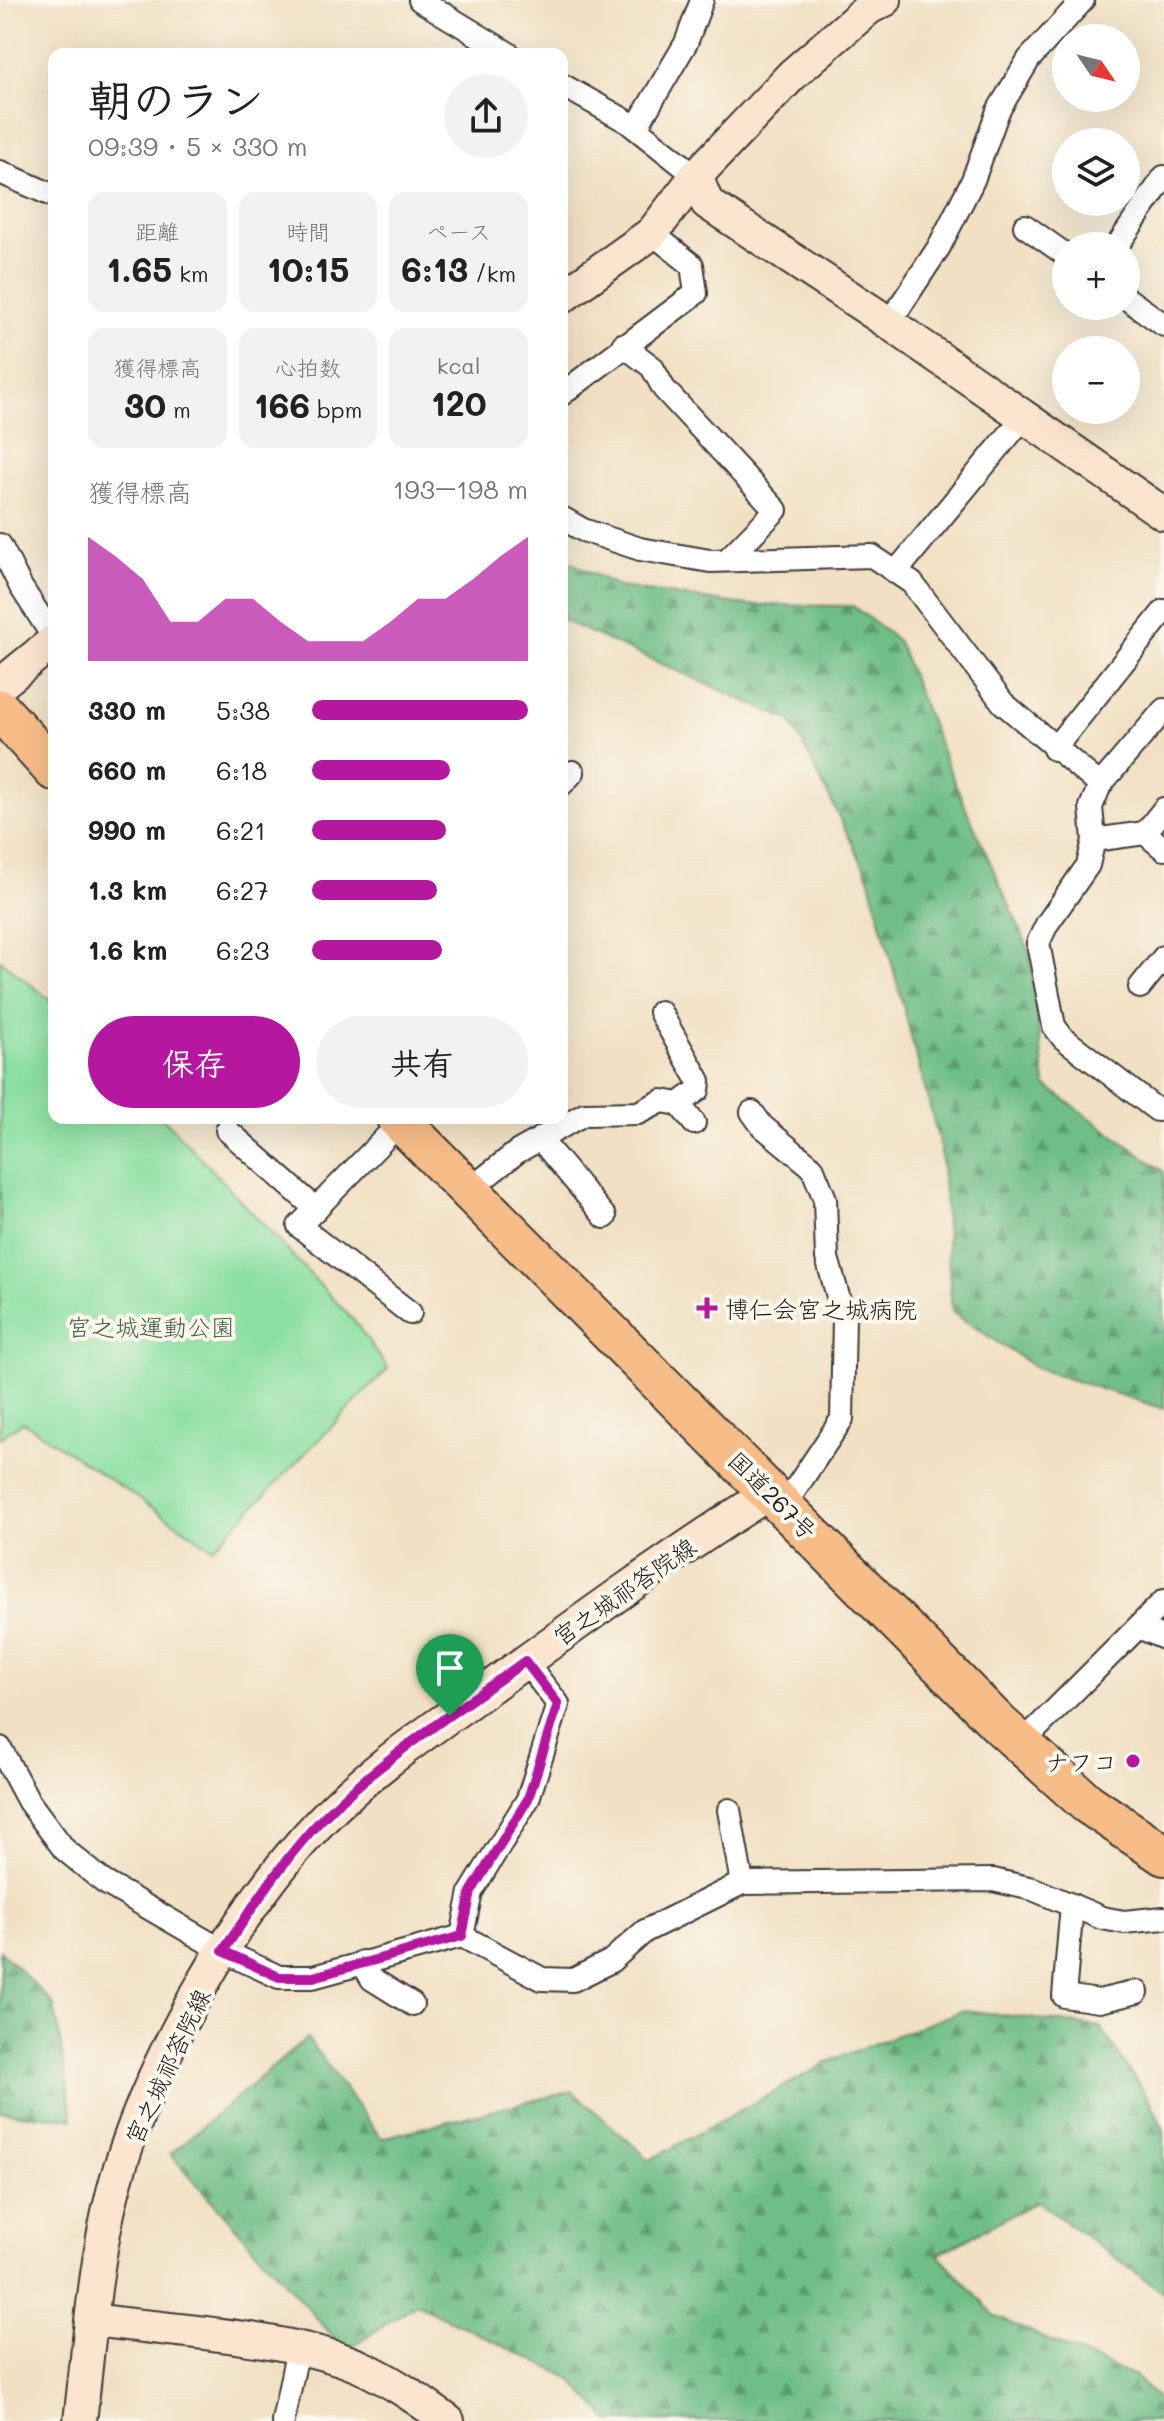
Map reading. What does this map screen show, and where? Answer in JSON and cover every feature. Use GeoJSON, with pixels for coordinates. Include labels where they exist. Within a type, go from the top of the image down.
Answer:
{"type":"FeatureCollection","features":[{"type":"Feature","properties":{"kind":"highway"},"geometry":{"type":"LineString","coordinates":[[0,710],[48,763]]}},
{"type":"Feature","properties":{"kind":"highway","name":"国道267号"},"geometry":{"type":"LineString","coordinates":[[403,1124],[1021,1744],[1087,1803],[1164,1855]]}},
{"type":"Feature","properties":{"kind":"street"},"geometry":{"type":"LineString","coordinates":[[420,0],[499,48]]}},
{"type":"Feature","properties":{"kind":"street"},"geometry":{"type":"LineString","coordinates":[[636,128],[686,43],[702,0]]}},
{"type":"Feature","properties":{"kind":"street"},"geometry":{"type":"LineString","coordinates":[[568,293],[652,233],[696,176],[793,74],[869,8],[885,0]]}},
{"type":"Feature","properties":{"kind":"street"},"geometry":{"type":"LineString","coordinates":[[889,323],[939,247],[973,180],[998,111],[1029,59],[1083,0]]}},
{"type":"Feature","properties":{"kind":"street"},"geometry":{"type":"LineString","coordinates":[[568,88],[636,128],[696,176],[707,203],[889,323],[1164,514]]}},
{"type":"Feature","properties":{"kind":"street"},"geometry":{"type":"LineString","coordinates":[[0,172],[48,193]]}},
{"type":"Feature","properties":{"kind":"street"},"geometry":{"type":"LineString","coordinates":[[1127,232],[1164,177]]}},
{"type":"Feature","properties":{"kind":"street"},"geometry":{"type":"LineString","coordinates":[[1025,226],[1052,245]]}},
{"type":"Feature","properties":{"kind":"street"},"geometry":{"type":"LineString","coordinates":[[568,389],[696,293],[692,265],[652,233]]}},
{"type":"Feature","properties":{"kind":"street"},"geometry":{"type":"LineString","coordinates":[[1140,308],[1164,325]]}},
{"type":"Feature","properties":{"kind":"street"},"geometry":{"type":"LineString","coordinates":[[623,345],[652,367],[664,389],[776,510],[727,560]]}},
{"type":"Feature","properties":{"kind":"street"},"geometry":{"type":"LineString","coordinates":[[896,572],[1023,418]]}},
{"type":"Feature","properties":{"kind":"street"},"geometry":{"type":"LineString","coordinates":[[568,521],[583,530],[640,549],[710,561],[872,556],[912,583],[1003,703],[1100,785]]}},
{"type":"Feature","properties":{"kind":"street"},"geometry":{"type":"LineString","coordinates":[[0,545],[48,630]]}},
{"type":"Feature","properties":{"kind":"street"},"geometry":{"type":"LineString","coordinates":[[1054,749],[1164,611]]}},
{"type":"Feature","properties":{"kind":"street"},"geometry":{"type":"LineString","coordinates":[[0,685],[48,645]]}},
{"type":"Feature","properties":{"kind":"street"},"geometry":{"type":"LineString","coordinates":[[1157,1110],[1063,1038],[1054,1026],[1038,943],[1047,924],[1088,865],[1094,840],[1091,807],[1100,785],[1164,710]]}},
{"type":"Feature","properties":{"kind":"street"},"geometry":{"type":"LineString","coordinates":[[1094,840],[1145,833],[1164,809]]}},
{"type":"Feature","properties":{"kind":"street"},"geometry":{"type":"LineString","coordinates":[[1145,833],[1164,849]]}},
{"type":"Feature","properties":{"kind":"street"},"geometry":{"type":"LineString","coordinates":[[1140,987],[1164,957]]}},
{"type":"Feature","properties":{"kind":"street"},"geometry":{"type":"LineString","coordinates":[[660,1012],[699,1081],[698,1090],[679,1104]]}},
{"type":"Feature","properties":{"kind":"street"},"geometry":{"type":"LineString","coordinates":[[568,1123],[584,1114],[638,1113],[662,1101],[679,1104],[694,1123]]}},
{"type":"Feature","properties":{"kind":"street"},"geometry":{"type":"LineString","coordinates":[[752,1112],[762,1126],[812,1167],[825,1199],[827,1258],[844,1317],[842,1419],[777,1499]]}},
{"type":"Feature","properties":{"kind":"street"},"geometry":{"type":"LineString","coordinates":[[395,1124],[299,1226],[410,1313]]}},
{"type":"Feature","properties":{"kind":"street"},"geometry":{"type":"LineString","coordinates":[[469,1190],[566,1124]]}},
{"type":"Feature","properties":{"kind":"street"},"geometry":{"type":"LineString","coordinates":[[227,1130],[316,1209]]}},
{"type":"Feature","properties":{"kind":"street"},"geometry":{"type":"LineString","coordinates":[[540,1139],[605,1217]]}},
{"type":"Feature","properties":{"kind":"street","name":"宮之城祁答院線"},"geometry":{"type":"LineString","coordinates":[[80,2421],[106,2227],[120,2167],[165,2058],[223,1951],[268,1886],[321,1821],[375,1771],[666,1558],[777,1499]]}},
{"type":"Feature","properties":{"kind":"street"},"geometry":{"type":"LineString","coordinates":[[1021,1744],[1164,1601]]}},
{"type":"Feature","properties":{"kind":"street"},"geometry":{"type":"LineString","coordinates":[[1139,1627],[1164,1638]]}},
{"type":"Feature","properties":{"kind":"street"},"geometry":{"type":"LineString","coordinates":[[462,1936],[471,1892],[528,1799],[553,1727],[558,1704],[525,1661]]}},
{"type":"Feature","properties":{"kind":"street"},"geometry":{"type":"LineString","coordinates":[[0,1748],[29,1802],[64,1849],[104,1882],[223,1951],[279,1977],[313,1977],[462,1936],[542,1979],[573,1980],[611,1961],[645,1931],[742,1883],[993,1880],[1033,1889],[1124,1922],[1164,1918]]}},
{"type":"Feature","properties":{"kind":"street"},"geometry":{"type":"LineString","coordinates":[[729,1810],[742,1883]]}},
{"type":"Feature","properties":{"kind":"street"},"geometry":{"type":"LineString","coordinates":[[1072,1905],[1064,1996],[1099,2001],[1137,1992]]}},
{"type":"Feature","properties":{"kind":"street"},"geometry":{"type":"LineString","coordinates":[[362,1962],[372,1979],[412,2004]]}},
{"type":"Feature","properties":{"kind":"street"},"geometry":{"type":"LineString","coordinates":[[93,2320],[298,2348],[359,2367],[417,2398],[448,2421]]}},
{"type":"Feature","properties":{"kind":"street"},"geometry":{"type":"LineString","coordinates":[[283,2421],[298,2348]]}},
{"type":"Feature","properties":{"kind":"green space"},"geometry":{"type":"Polygon","coordinates":[[[568,561],[619,587],[746,605],[853,606],[898,641],[953,779],[1030,952],[1045,1085],[1164,1172],[1164,1409],[1038,1369],[952,1312],[941,1149],[869,877],[791,721],[568,623],[568,561]]]}},
{"type":"Feature","properties":{"kind":"green space","name":"宮之城運動公園"},"geometry":{"type":"Polygon","coordinates":[[[0,960],[48,998],[48,1124],[169,1124],[354,1321],[388,1369],[213,1548],[23,1422],[0,1438],[0,960]]]}},
{"type":"Feature","properties":{"kind":"green space"},"geometry":{"type":"Polygon","coordinates":[[[0,1950],[54,2005],[73,2119],[0,2112],[0,1950]]]}},
{"type":"Feature","properties":{"kind":"green space"},"geometry":{"type":"Polygon","coordinates":[[[964,2010],[1100,2027],[1152,2104],[1164,2130],[1164,2293],[1037,2201],[938,2254],[996,2317],[1135,2377],[1164,2405],[1164,2421],[610,2421],[568,2377],[416,2304],[346,2351],[170,2154],[307,2038],[381,2138],[572,2091],[650,2160],[834,2059],[964,2010]]]}},
{"type":"Feature","properties":{"kind":"place","name":"博仁会宮之城病院"},"geometry":{"type":"Point","coordinates":[707,1308]}},
{"type":"Feature","properties":{"kind":"place","name":"ナフコ"},"geometry":{"type":"Point","coordinates":[1133,1761]}},
{"type":"Feature","properties":{"kind":"route"},"geometry":{"type":"LineString","coordinates":[[525,1661],[558,1704],[528,1799],[471,1892],[462,1936],[313,1977],[279,1977],[223,1951],[268,1886],[321,1821],[375,1771],[450,1716],[525,1661]]}}]}
